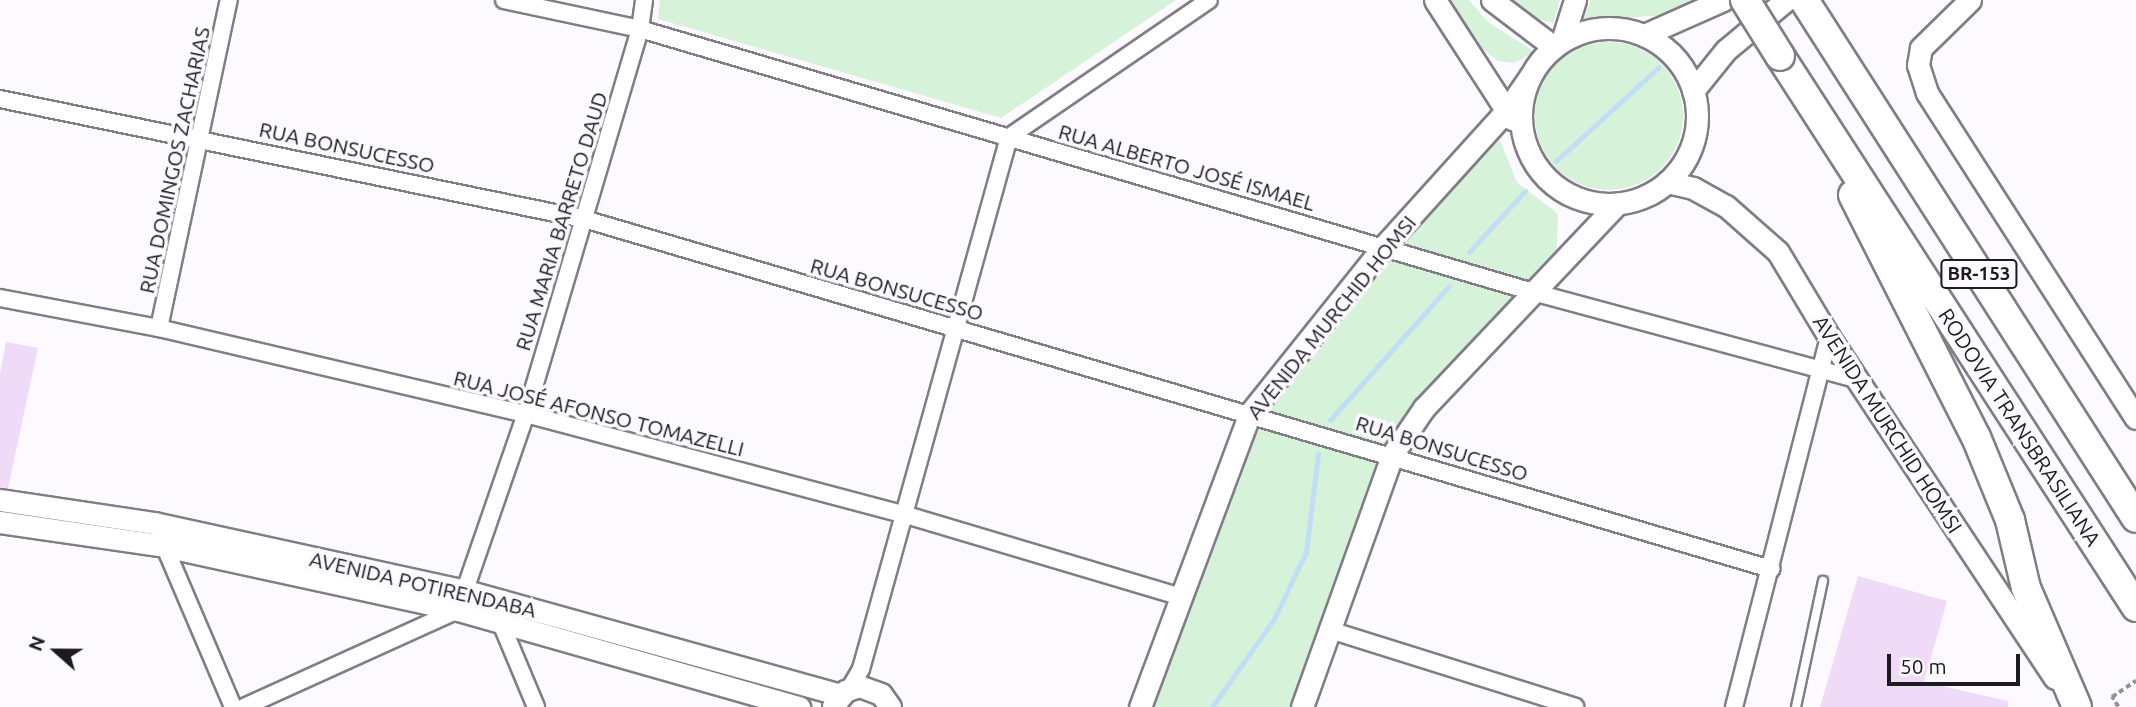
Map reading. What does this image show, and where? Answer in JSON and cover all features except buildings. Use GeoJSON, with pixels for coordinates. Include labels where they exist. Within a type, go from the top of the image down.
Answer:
{"type":"FeatureCollection","features":[{"type":"Feature","properties":{"kind":"highway","name":"RODOVIA TRANSBRASILIANA"},"geometry":{"type":"LineString","coordinates":[[1745,0],[2136,607]]}},
{"type":"Feature","properties":{"kind":"highway","name":"BR-153"},"geometry":{"type":"LineString","coordinates":[[1804,0],[2136,518]]}},
{"type":"Feature","properties":{"kind":"highway"},"geometry":{"type":"LineString","coordinates":[[1846,156],[1842,173],[1976,437],[2010,520],[2026,588],[2076,707]]}},
{"type":"Feature","properties":{"kind":"main road"},"geometry":{"type":"LineString","coordinates":[[1436,0],[1524,137],[1542,174],[1563,191],[1589,202],[1617,204],[1652,192],[1667,182],[1685,160],[1695,134],[1693,92],[1675,58],[1644,35],[1602,28],[1558,44]]}},
{"type":"Feature","properties":{"kind":"main road"},"geometry":{"type":"LineString","coordinates":[[1492,0],[1558,44]]}},
{"type":"Feature","properties":{"kind":"main road"},"geometry":{"type":"LineString","coordinates":[[1524,137],[1521,109],[1531,75],[1558,44],[1574,0]]}},
{"type":"Feature","properties":{"kind":"main road"},"geometry":{"type":"LineString","coordinates":[[1644,35],[1723,0]]}},
{"type":"Feature","properties":{"kind":"main road"},"geometry":{"type":"LineString","coordinates":[[1693,92],[1726,50],[1786,0]]}},
{"type":"Feature","properties":{"kind":"main road"},"geometry":{"type":"LineString","coordinates":[[1970,0],[1921,48],[1918,65],[1927,93],[2136,418]]}},
{"type":"Feature","properties":{"kind":"main road","name":"AVENIDA MURCHID HOMSI"},"geometry":{"type":"LineString","coordinates":[[1140,707],[1250,413],[1384,246],[1507,110],[1531,75]]}},
{"type":"Feature","properties":{"kind":"main road","name":"AVENIDA MURCHID HOMSI"},"geometry":{"type":"LineString","coordinates":[[1667,182],[1693,188],[1755,228],[1778,252],[1856,379],[2076,707]]}},
{"type":"Feature","properties":{"kind":"main road"},"geometry":{"type":"LineString","coordinates":[[1302,707],[1392,454],[1424,408],[1617,204]]}},
{"type":"Feature","properties":{"kind":"main road","name":"AVENIDA POTIRENDABA"},"geometry":{"type":"LineString","coordinates":[[0,500],[154,523],[462,601],[500,621],[799,707]]}},
{"type":"Feature","properties":{"kind":"main road","name":"AVENIDA POTIRENDABA"},"geometry":{"type":"LineString","coordinates":[[0,522],[164,546],[462,601],[493,598],[850,689]]}},
{"type":"Feature","properties":{"kind":"main road"},"geometry":{"type":"LineString","coordinates":[[850,689],[881,694],[891,707]]}},
{"type":"Feature","properties":{"kind":"street","name":"RUA DOMINGOS ZACHARIAS"},"geometry":{"type":"LineString","coordinates":[[159,328],[229,0]]}},
{"type":"Feature","properties":{"kind":"street","name":"RUA ALBERTO JOSÉ ISMAEL"},"geometry":{"type":"LineString","coordinates":[[505,0],[640,29],[1534,292],[1821,373],[1856,379]]}},
{"type":"Feature","properties":{"kind":"street","name":"RUA MARIA BARRETO DAUD"},"geometry":{"type":"LineString","coordinates":[[462,601],[526,414],[640,29],[644,0]]}},
{"type":"Feature","properties":{"kind":"street"},"geometry":{"type":"LineString","coordinates":[[850,689],[903,514],[1009,137],[1202,2]]}},
{"type":"Feature","properties":{"kind":"street","name":"RUA BONSUCESSO"},"geometry":{"type":"LineString","coordinates":[[0,99],[198,137],[584,219],[1392,454],[1771,569]]}},
{"type":"Feature","properties":{"kind":"street","name":"RUA JOSÉ AFONSO TOMAZELLI"},"geometry":{"type":"LineString","coordinates":[[0,298],[159,328],[526,414],[903,514],[1181,597]]}},
{"type":"Feature","properties":{"kind":"street"},"geometry":{"type":"LineString","coordinates":[[1734,707],[1829,337]]}},
{"type":"Feature","properties":{"kind":"street"},"geometry":{"type":"LineString","coordinates":[[154,523],[233,707]]}},
{"type":"Feature","properties":{"kind":"street"},"geometry":{"type":"LineString","coordinates":[[493,598],[536,707]]}},
{"type":"Feature","properties":{"kind":"street"},"geometry":{"type":"LineString","coordinates":[[244,707],[462,601]]}},
{"type":"Feature","properties":{"kind":"street"},"geometry":{"type":"LineString","coordinates":[[1330,630],[1575,707]]}},
{"type":"Feature","properties":{"kind":"lane"},"geometry":{"type":"LineString","coordinates":[[1796,707],[1823,581]]}},
{"type":"Feature","properties":{"kind":"path"},"geometry":{"type":"LineString","coordinates":[[2118,707],[2112,698],[2136,681]]}},
{"type":"Feature","properties":{"kind":"green space"},"geometry":{"type":"Polygon","coordinates":[[[660,0],[1176,0],[1001,118],[658,19],[660,0]]]}},
{"type":"Feature","properties":{"kind":"green space"},"geometry":{"type":"Polygon","coordinates":[[[1449,0],[1469,0],[1488,22],[1535,52],[1514,63],[1498,61],[1483,50],[1449,0]]]}},
{"type":"Feature","properties":{"kind":"green space"},"geometry":{"type":"Polygon","coordinates":[[[1507,0],[1560,0],[1553,23],[1534,18],[1507,0]]]}},
{"type":"Feature","properties":{"kind":"green space"},"geometry":{"type":"Polygon","coordinates":[[[1591,0],[1693,0],[1692,4],[1661,15],[1582,22],[1591,0]]]}},
{"type":"Feature","properties":{"kind":"green space"},"geometry":{"type":"Polygon","coordinates":[[[1609,42],[1637,48],[1661,64],[1677,88],[1683,116],[1677,144],[1661,168],[1637,184],[1609,190],[1581,184],[1557,168],[1541,144],[1535,116],[1541,88],[1557,64],[1581,48],[1609,42]]]}},
{"type":"Feature","properties":{"kind":"green space"},"geometry":{"type":"Polygon","coordinates":[[[1499,138],[1517,182],[1558,214],[1556,264],[1538,284],[1396,242],[1499,138]]]}},
{"type":"Feature","properties":{"kind":"green space"},"geometry":{"type":"Polygon","coordinates":[[[1385,254],[1525,295],[1389,447],[1260,408],[1385,254]]]}},
{"type":"Feature","properties":{"kind":"green space"},"geometry":{"type":"Polygon","coordinates":[[[1253,422],[1382,459],[1295,707],[1146,707],[1253,422]]]}},
{"type":"Feature","properties":{"kind":"waterway"},"geometry":{"type":"LineString","coordinates":[[1556,161],[1659,67]]}},
{"type":"Feature","properties":{"kind":"waterway"},"geometry":{"type":"LineString","coordinates":[[1469,252],[1525,191]]}},
{"type":"Feature","properties":{"kind":"waterway"},"geometry":{"type":"LineString","coordinates":[[1330,420],[1449,286]]}},
{"type":"Feature","properties":{"kind":"waterway"},"geometry":{"type":"LineString","coordinates":[[1212,707],[1274,619],[1306,552],[1318,454]]}}]}
